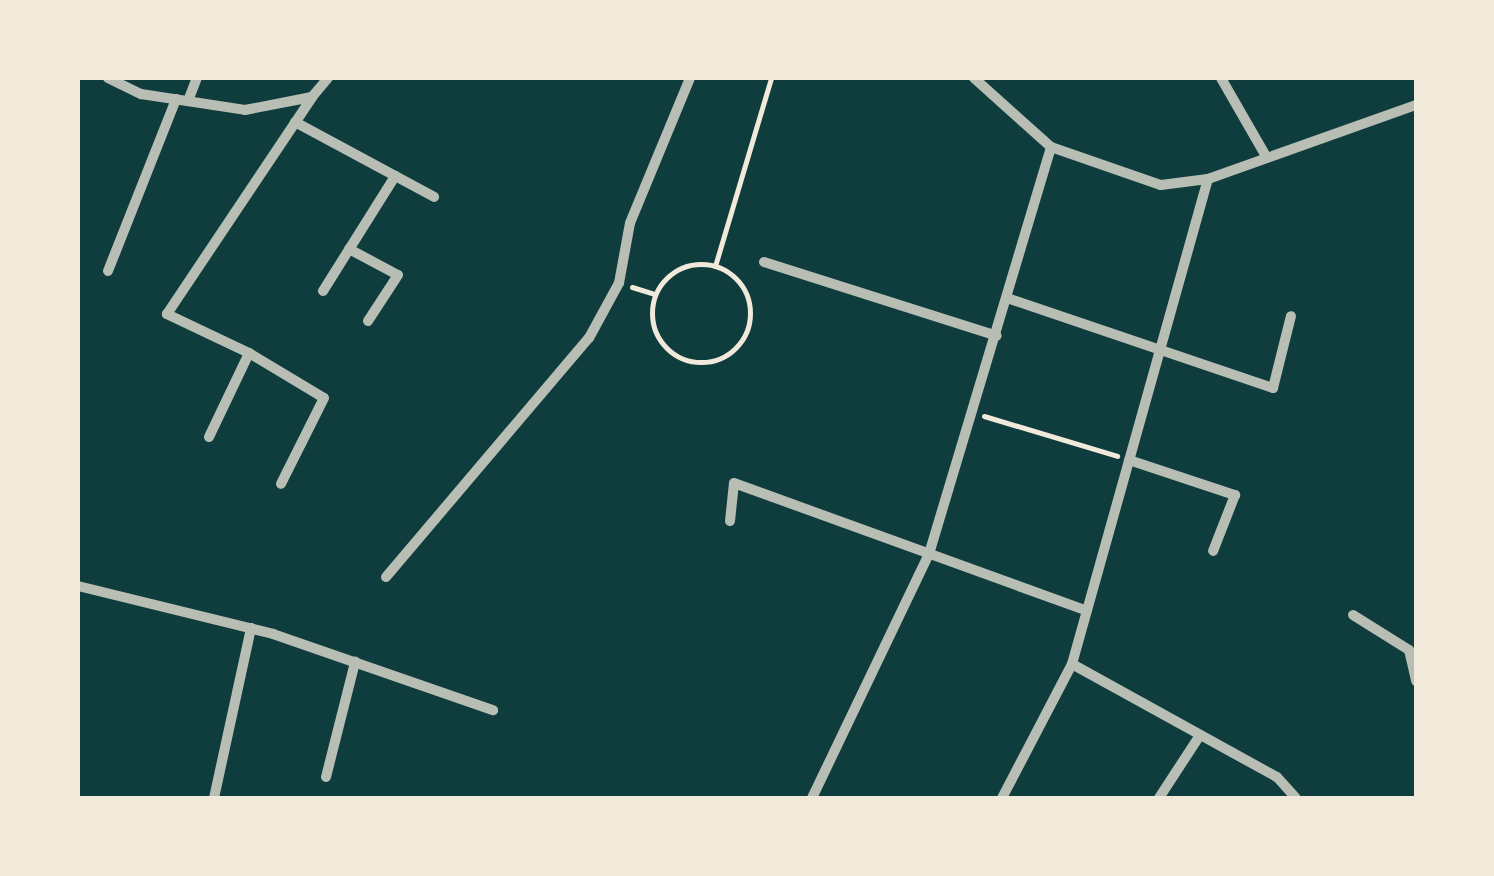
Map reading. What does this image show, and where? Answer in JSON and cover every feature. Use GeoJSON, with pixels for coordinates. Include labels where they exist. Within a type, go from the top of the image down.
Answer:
{"type":"FeatureCollection","features":[{"type":"Feature","properties":{"kind":"street"},"geometry":{"type":"LineString","coordinates":[[108,78],[140,94],[246,110],[312,97]]}},
{"type":"Feature","properties":{"kind":"street"},"geometry":{"type":"LineString","coordinates":[[108,271],[182,100],[197,78]]}},
{"type":"Feature","properties":{"kind":"street"},"geometry":{"type":"LineString","coordinates":[[281,484],[324,398],[250,352],[167,314],[328,78]]}},
{"type":"Feature","properties":{"kind":"street"},"geometry":{"type":"LineString","coordinates":[[386,577],[588,338],[619,283],[630,223],[690,78]]}},
{"type":"Feature","properties":{"kind":"street"},"geometry":{"type":"LineString","coordinates":[[974,78],[1050,147],[1161,186],[1208,179],[1416,106]]}},
{"type":"Feature","properties":{"kind":"street"},"geometry":{"type":"LineString","coordinates":[[1221,78],[1267,158]]}},
{"type":"Feature","properties":{"kind":"street"},"geometry":{"type":"LineString","coordinates":[[295,122],[434,197]]}},
{"type":"Feature","properties":{"kind":"street"},"geometry":{"type":"LineString","coordinates":[[812,798],[930,554],[1050,147]]}},
{"type":"Feature","properties":{"kind":"street"},"geometry":{"type":"LineString","coordinates":[[323,291],[395,176]]}},
{"type":"Feature","properties":{"kind":"street"},"geometry":{"type":"LineString","coordinates":[[1002,798],[1072,664],[1208,179]]}},
{"type":"Feature","properties":{"kind":"street"},"geometry":{"type":"LineString","coordinates":[[349,249],[398,275],[368,322]]}},
{"type":"Feature","properties":{"kind":"street"},"geometry":{"type":"LineString","coordinates":[[764,262],[996,336]]}},
{"type":"Feature","properties":{"kind":"street"},"geometry":{"type":"LineString","coordinates":[[1007,298],[1273,388],[1291,316]]}},
{"type":"Feature","properties":{"kind":"street"},"geometry":{"type":"LineString","coordinates":[[209,436],[250,352]]}},
{"type":"Feature","properties":{"kind":"street"},"geometry":{"type":"LineString","coordinates":[[1129,460],[1234,495],[1213,551]]}},
{"type":"Feature","properties":{"kind":"street"},"geometry":{"type":"LineString","coordinates":[[730,521],[734,483],[1087,612]]}},
{"type":"Feature","properties":{"kind":"street"},"geometry":{"type":"LineString","coordinates":[[78,586],[251,628],[493,710]]}},
{"type":"Feature","properties":{"kind":"street"},"geometry":{"type":"LineString","coordinates":[[1353,615],[1409,650],[1416,682]]}},
{"type":"Feature","properties":{"kind":"street"},"geometry":{"type":"LineString","coordinates":[[214,798],[251,628]]}},
{"type":"Feature","properties":{"kind":"street"},"geometry":{"type":"LineString","coordinates":[[326,777],[355,662]]}},
{"type":"Feature","properties":{"kind":"street"},"geometry":{"type":"LineString","coordinates":[[1072,664],[1277,777],[1296,798]]}},
{"type":"Feature","properties":{"kind":"street"},"geometry":{"type":"LineString","coordinates":[[1159,798],[1200,735]]}},
{"type":"Feature","properties":{"kind":"path"},"geometry":{"type":"LineString","coordinates":[[715,266],[771,78]]}},
{"type":"Feature","properties":{"kind":"path"},"geometry":{"type":"LineString","coordinates":[[715,266],[736,278],[748,298],[750,322],[741,343],[722,358],[699,363],[676,356],[656,328],[656,294],[681,270],[715,266]]}},
{"type":"Feature","properties":{"kind":"path"},"geometry":{"type":"LineString","coordinates":[[974,413],[1129,460]]}}]}
